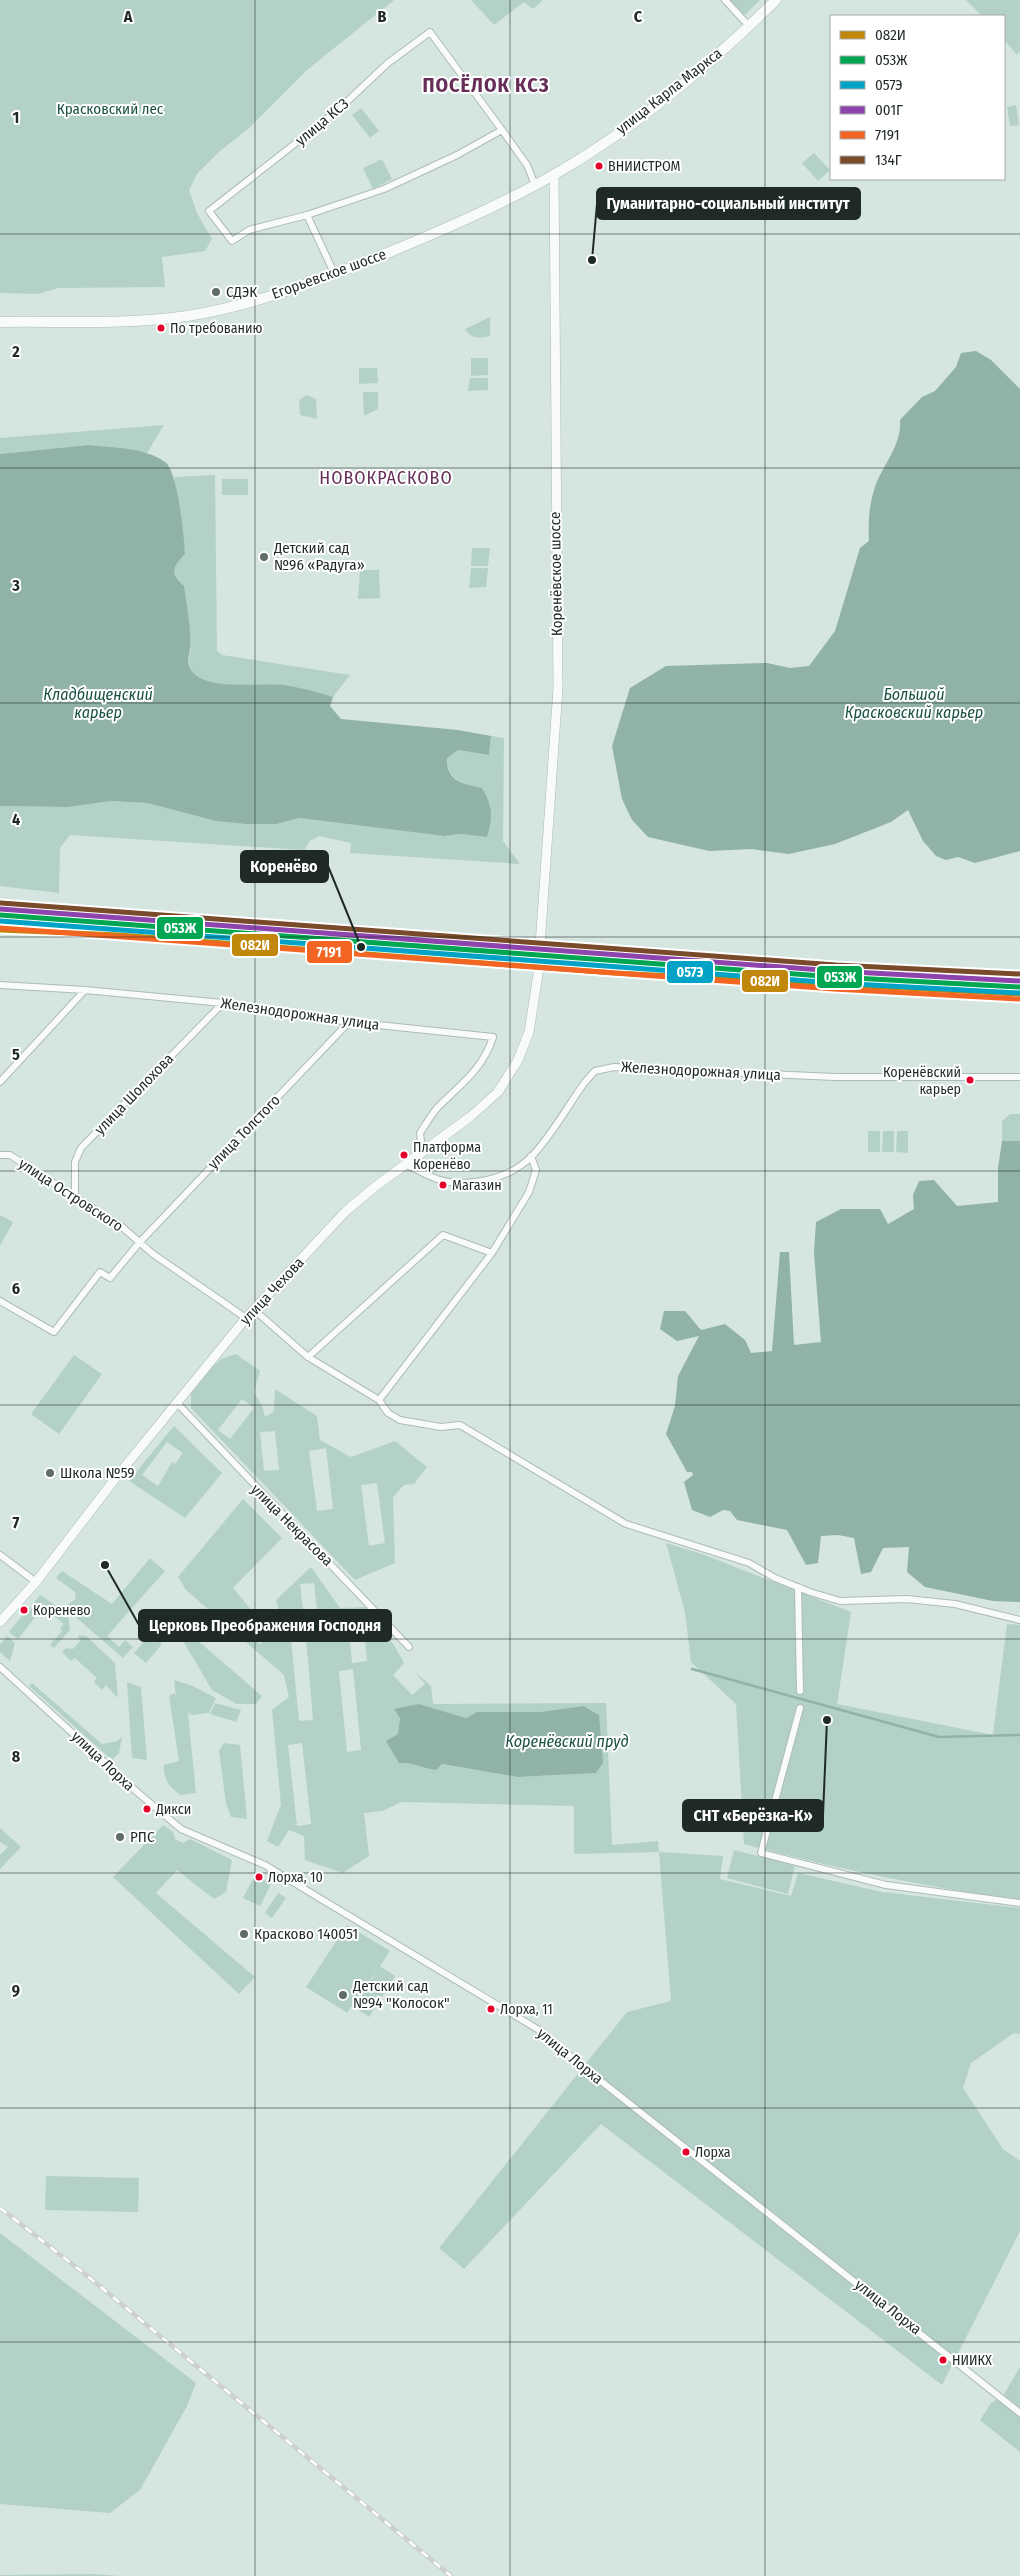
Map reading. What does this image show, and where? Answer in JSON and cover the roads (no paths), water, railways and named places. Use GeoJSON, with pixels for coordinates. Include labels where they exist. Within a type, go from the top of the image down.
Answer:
{"type":"FeatureCollection","features":[{"type":"Feature","properties":{"kind":"main road","name":"улица Карла Маркса"},"geometry":{"type":"LineString","coordinates":[[554,174],[637,119],[683,83],[776,0]]}},
{"type":"Feature","properties":{"kind":"main road","name":"Егорьевское шоссе"},"geometry":{"type":"LineString","coordinates":[[0,322],[134,320],[184,316],[240,306],[335,275],[439,231],[554,174]]}},
{"type":"Feature","properties":{"kind":"main road","name":"Коренёвское шоссе"},"geometry":{"type":"LineString","coordinates":[[538,974],[558,688],[554,174]]}},
{"type":"Feature","properties":{"kind":"main road","name":"улица Чехова"},"geometry":{"type":"LineString","coordinates":[[0,1622],[36,1582],[176,1402],[253,1309],[346,1211],[405,1164],[470,1117],[498,1092],[518,1060],[529,1032],[538,974]]}},
{"type":"Feature","properties":{"kind":"street"},"geometry":{"type":"LineString","coordinates":[[725,0],[749,26]]}},
{"type":"Feature","properties":{"kind":"street","name":"улица КСЗ"},"geometry":{"type":"LineString","coordinates":[[502,130],[457,155],[384,189],[307,214],[249,230],[232,241],[209,211],[338,110],[388,63],[430,32],[502,130],[527,165],[535,185]]}},
{"type":"Feature","properties":{"kind":"street"},"geometry":{"type":"LineString","coordinates":[[307,214],[335,275]]}},
{"type":"Feature","properties":{"kind":"street","name":"Железнодорожная улица"},"geometry":{"type":"LineString","coordinates":[[0,985],[85,990],[223,1003],[349,1022],[494,1037],[488,1055],[473,1074],[437,1109],[420,1133],[422,1152]]}},
{"type":"Feature","properties":{"kind":"street"},"geometry":{"type":"LineString","coordinates":[[0,1082],[85,990]]}},
{"type":"Feature","properties":{"kind":"street","name":"улица Шолохова"},"geometry":{"type":"LineString","coordinates":[[75,1198],[75,1162],[82,1148],[223,1003]]}},
{"type":"Feature","properties":{"kind":"street","name":"улица Толстого"},"geometry":{"type":"LineString","coordinates":[[138,1243],[349,1022]]}},
{"type":"Feature","properties":{"kind":"street","name":"Железнодорожная улица"},"geometry":{"type":"LineString","coordinates":[[405,1164],[438,1179],[474,1182],[510,1171],[532,1156],[595,1071],[614,1067],[835,1077],[1020,1077]]}},
{"type":"Feature","properties":{"kind":"street","name":"улица Островского"},"geometry":{"type":"LineString","coordinates":[[0,1155],[10,1155],[121,1226],[138,1243],[246,1318]]}},
{"type":"Feature","properties":{"kind":"street"},"geometry":{"type":"LineString","coordinates":[[379,1400],[492,1253],[529,1192],[536,1170],[532,1156]]}},
{"type":"Feature","properties":{"kind":"street"},"geometry":{"type":"LineString","coordinates":[[308,1357],[443,1235],[492,1253]]}},
{"type":"Feature","properties":{"kind":"street","name":"улица Островского"},"geometry":{"type":"LineString","coordinates":[[0,1301],[54,1332],[100,1272],[110,1278],[138,1243]]}},
{"type":"Feature","properties":{"kind":"street"},"geometry":{"type":"LineString","coordinates":[[253,1309],[308,1357],[379,1400],[388,1414],[400,1420],[441,1427],[460,1425],[626,1524],[749,1563],[776,1578],[840,1601],[907,1599],[955,1604],[1020,1620]]}},
{"type":"Feature","properties":{"kind":"street","name":"улица Некрасова"},"geometry":{"type":"LineString","coordinates":[[176,1402],[409,1647]]}},
{"type":"Feature","properties":{"kind":"street"},"geometry":{"type":"LineString","coordinates":[[0,1555],[36,1582]]}},
{"type":"Feature","properties":{"kind":"street"},"geometry":{"type":"LineString","coordinates":[[798,1587],[800,1691]]}},
{"type":"Feature","properties":{"kind":"street","name":"улица Лорха"},"geometry":{"type":"LineString","coordinates":[[0,1667],[137,1792],[181,1829],[265,1865],[539,2030],[594,2076],[1020,2413]]}},
{"type":"Feature","properties":{"kind":"street"},"geometry":{"type":"LineString","coordinates":[[800,1708],[761,1853],[886,1885],[1020,1903]]}},
{"type":"Feature","properties":{"kind":"water","name":"Большой Красковский карьер"},"geometry":{"type":"Polygon","coordinates":[[[976,351],[991,360],[1020,389],[1020,851],[975,863],[958,857],[946,860],[936,856],[923,841],[908,810],[891,822],[835,844],[789,854],[751,849],[709,851],[648,837],[632,820],[622,799],[612,746],[630,688],[666,666],[767,663],[790,668],[809,666],[835,631],[860,548],[869,541],[871,500],[878,479],[898,438],[900,420],[922,397],[935,391],[956,367],[961,353],[976,351]]]}},
{"type":"Feature","properties":{"kind":"water","name":"Кладбищенский карьер"},"geometry":{"type":"Polygon","coordinates":[[[88,445],[148,453],[165,462],[170,468],[180,505],[185,554],[174,570],[176,578],[184,586],[190,632],[188,662],[195,674],[204,680],[217,683],[285,685],[327,695],[333,697],[330,706],[341,719],[458,730],[491,736],[489,755],[458,750],[447,758],[447,766],[453,777],[462,783],[482,788],[486,795],[491,812],[491,823],[487,837],[460,834],[444,836],[299,818],[277,824],[245,824],[216,821],[147,803],[111,801],[68,807],[0,806],[0,454],[88,445]]]}},
{"type":"Feature","properties":{"kind":"water"},"geometry":{"type":"Polygon","coordinates":[[[1002,1141],[1020,1141],[1020,1602],[993,1601],[925,1587],[907,1572],[909,1547],[883,1548],[871,1572],[861,1574],[854,1538],[838,1535],[821,1536],[818,1563],[806,1565],[787,1530],[737,1520],[730,1511],[723,1510],[710,1517],[692,1510],[684,1482],[693,1475],[692,1472],[687,1472],[666,1434],[675,1406],[678,1376],[699,1336],[677,1341],[660,1329],[664,1311],[685,1311],[701,1330],[725,1324],[745,1340],[751,1353],[772,1351],[780,1252],[789,1252],[794,1345],[821,1342],[814,1253],[816,1222],[841,1209],[880,1209],[888,1224],[914,1209],[913,1195],[919,1181],[934,1180],[957,1206],[998,1202],[998,1168],[1002,1141]]]}},
{"type":"Feature","properties":{"kind":"water","name":"Коренёвский пруд"},"geometry":{"type":"Polygon","coordinates":[[[419,1704],[466,1718],[477,1712],[540,1712],[583,1706],[599,1715],[603,1763],[596,1773],[518,1777],[442,1764],[436,1770],[409,1763],[399,1763],[386,1741],[398,1734],[400,1718],[394,1709],[419,1704]]]}},
{"type":"Feature","properties":{"kind":"waterway"},"geometry":{"type":"LineString","coordinates":[[692,1669],[939,1737],[1020,1735]]}},
{"type":"Feature","properties":{"kind":"railway"},"geometry":{"type":"LineString","coordinates":[[0,2208],[85,2274],[451,2576]]}},
{"type":"Feature","properties":{"kind":"place","name":"ВНИИСТРОМ"},"geometry":{"type":"Point","coordinates":[599,166]}},
{"type":"Feature","properties":{"kind":"place","name":"Гуманитарно-социальный институт"},"geometry":{"type":"Point","coordinates":[592,260]}},
{"type":"Feature","properties":{"kind":"place","name":"СДЭК"},"geometry":{"type":"Point","coordinates":[216,292]}},
{"type":"Feature","properties":{"kind":"place","name":"По требованию"},"geometry":{"type":"Point","coordinates":[161,328]}},
{"type":"Feature","properties":{"kind":"place","name":"Детский сад №96 «Радуга»"},"geometry":{"type":"Point","coordinates":[264,557]}},
{"type":"Feature","properties":{"kind":"place","name":"Коренёво"},"geometry":{"type":"Point","coordinates":[361,947]}},
{"type":"Feature","properties":{"kind":"place","name":"Коренёвский карьер"},"geometry":{"type":"Point","coordinates":[970,1080]}},
{"type":"Feature","properties":{"kind":"place","name":"Платформа Коренёво"},"geometry":{"type":"Point","coordinates":[404,1155]}},
{"type":"Feature","properties":{"kind":"place","name":"Магазин"},"geometry":{"type":"Point","coordinates":[443,1185]}},
{"type":"Feature","properties":{"kind":"place","name":"Школа №59"},"geometry":{"type":"Point","coordinates":[50,1473]}},
{"type":"Feature","properties":{"kind":"place","name":"Церковь Преображения Господня"},"geometry":{"type":"Point","coordinates":[105,1565]}},
{"type":"Feature","properties":{"kind":"place","name":"Коренево"},"geometry":{"type":"Point","coordinates":[24,1610]}},
{"type":"Feature","properties":{"kind":"place","name":"СНТ «Берёзка-К»"},"geometry":{"type":"Point","coordinates":[827,1720]}},
{"type":"Feature","properties":{"kind":"place","name":"Дикси"},"geometry":{"type":"Point","coordinates":[147,1809]}},
{"type":"Feature","properties":{"kind":"place","name":"РПС"},"geometry":{"type":"Point","coordinates":[120,1837]}},
{"type":"Feature","properties":{"kind":"place","name":"Лорха, 10"},"geometry":{"type":"Point","coordinates":[259,1877]}},
{"type":"Feature","properties":{"kind":"place","name":"Красково 140051"},"geometry":{"type":"Point","coordinates":[244,1934]}},
{"type":"Feature","properties":{"kind":"place","name":"Детский сад №94 \"Колосок\""},"geometry":{"type":"Point","coordinates":[343,1995]}},
{"type":"Feature","properties":{"kind":"place","name":"Лорха, 11"},"geometry":{"type":"Point","coordinates":[491,2009]}},
{"type":"Feature","properties":{"kind":"place","name":"Лорха"},"geometry":{"type":"Point","coordinates":[686,2152]}},
{"type":"Feature","properties":{"kind":"place","name":"НИИКХ"},"geometry":{"type":"Point","coordinates":[943,2360]}},
{"type":"Feature","properties":{"kind":"district","name":"ПОСЁЛОК КСЗ"},"geometry":{"type":"Point","coordinates":[486,85]}},
{"type":"Feature","properties":{"kind":"district","name":"НОВОКРАСКОВО"},"geometry":{"type":"Point","coordinates":[386,478]}},
{"type":"Feature","properties":{"kind":"park label","name":"Красковский лес"},"geometry":{"type":"Point","coordinates":[110,109]}}]}
